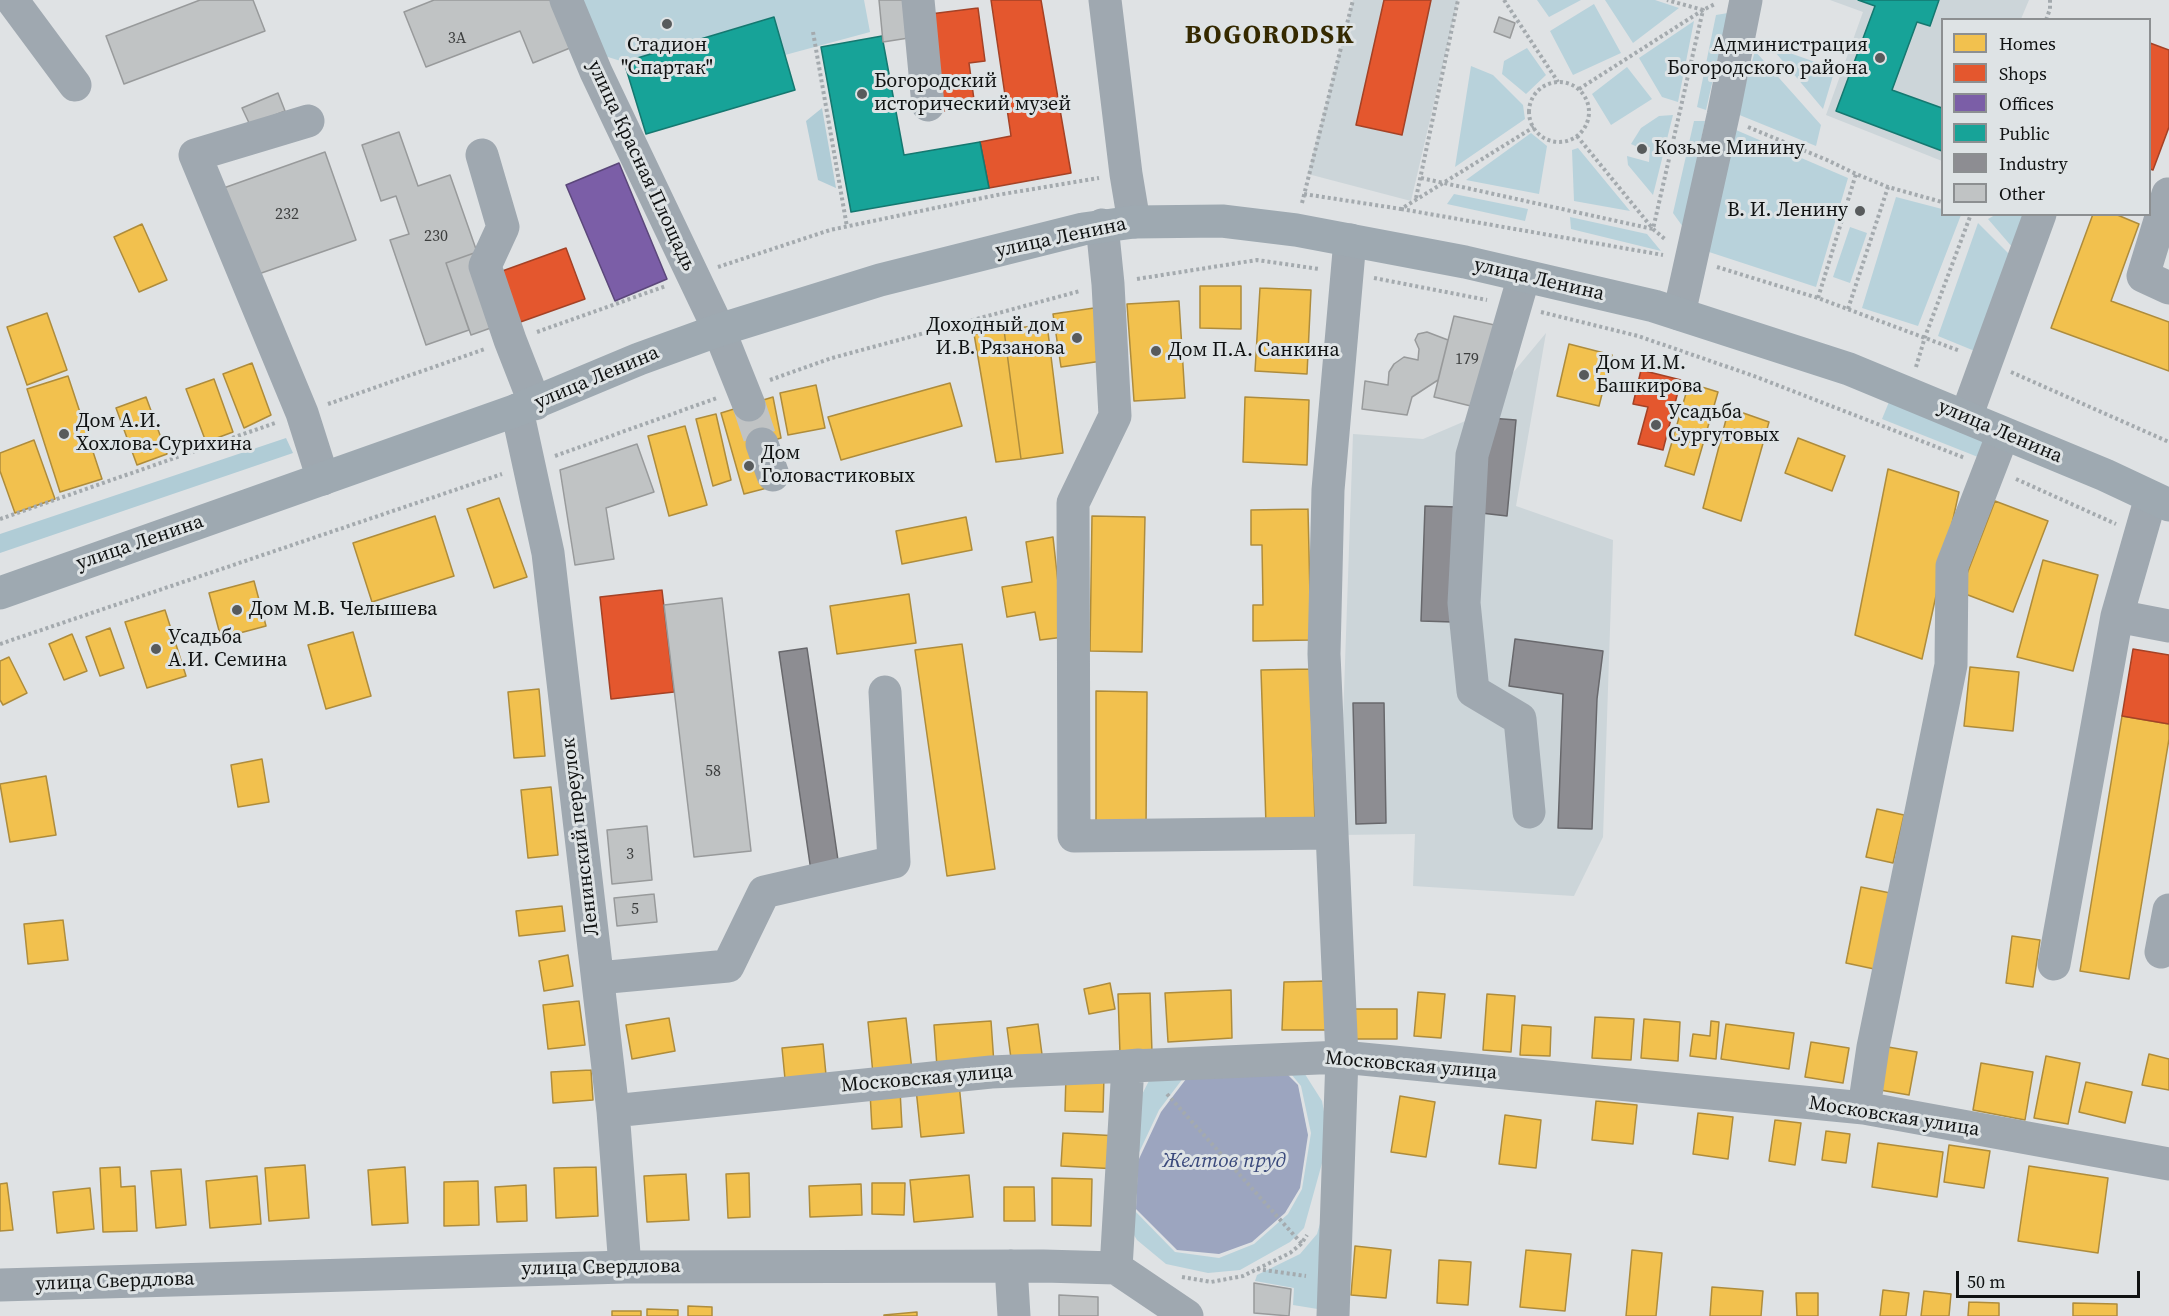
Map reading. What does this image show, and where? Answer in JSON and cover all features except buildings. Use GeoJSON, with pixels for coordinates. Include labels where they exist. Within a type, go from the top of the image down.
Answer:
{"type":"FeatureCollection","features":[{"type":"Feature","properties":{"kind":"main road","name":"улица Ленина"},"geometry":{"type":"LineString","coordinates":[[0,593],[526,407],[639,359],[719,330],[880,280],[1102,225],[1134,222],[1222,221],[1296,230],[1350,240],[1520,291],[1654,306],[1849,369],[2105,475],[2160,501]]}},
{"type":"Feature","properties":{"kind":"street"},"geometry":{"type":"LineString","coordinates":[[12,0],[75,85]]}},
{"type":"Feature","properties":{"kind":"street","name":"улица Красная Площадь"},"geometry":{"type":"LineString","coordinates":[[566,0],[596,72],[719,330],[749,405]]}},
{"type":"Feature","properties":{"kind":"street"},"geometry":{"type":"LineString","coordinates":[[918,0],[928,105]]}},
{"type":"Feature","properties":{"kind":"street"},"geometry":{"type":"LineString","coordinates":[[1105,0],[1134,222]]}},
{"type":"Feature","properties":{"kind":"street"},"geometry":{"type":"LineString","coordinates":[[1679,314],[1746,0]]}},
{"type":"Feature","properties":{"kind":"street"},"geometry":{"type":"LineString","coordinates":[[308,121],[195,155],[302,413],[323,478]]}},
{"type":"Feature","properties":{"kind":"street","name":"Ленинский переулок"},"geometry":{"type":"LineString","coordinates":[[482,155],[503,227],[485,266],[510,340],[526,407],[548,553],[613,1111],[625,1267]]}},
{"type":"Feature","properties":{"kind":"street"},"geometry":{"type":"LineString","coordinates":[[2151,189],[2169,194],[2142,276],[2169,288]]}},
{"type":"Feature","properties":{"kind":"street"},"geometry":{"type":"LineString","coordinates":[[1966,417],[2039,216]]}},
{"type":"Feature","properties":{"kind":"street"},"geometry":{"type":"LineString","coordinates":[[1102,225],[1108,284],[1115,416],[1073,503],[1074,836],[1332,833]]}},
{"type":"Feature","properties":{"kind":"street"},"geometry":{"type":"LineString","coordinates":[[1333,1316],[1342,1057],[1324,654],[1328,489],[1350,240]]}},
{"type":"Feature","properties":{"kind":"street"},"geometry":{"type":"LineString","coordinates":[[1520,291],[1472,455],[1464,603],[1473,691],[1520,719],[1529,812]]}},
{"type":"Feature","properties":{"kind":"street"},"geometry":{"type":"LineString","coordinates":[[1864,1108],[1873,1047],[1951,665],[1952,566],[2003,434]]}},
{"type":"Feature","properties":{"kind":"street"},"geometry":{"type":"LineString","coordinates":[[762,444],[773,475]]}},
{"type":"Feature","properties":{"kind":"street"},"geometry":{"type":"LineString","coordinates":[[2054,964],[2117,616],[2140,534],[2160,501]]}},
{"type":"Feature","properties":{"kind":"street"},"geometry":{"type":"LineString","coordinates":[[2117,616],[2169,626]]}},
{"type":"Feature","properties":{"kind":"street"},"geometry":{"type":"LineString","coordinates":[[598,978],[728,966],[764,892],[894,862],[885,692]]}},
{"type":"Feature","properties":{"kind":"street"},"geometry":{"type":"LineString","coordinates":[[2161,952],[2169,910]]}},
{"type":"Feature","properties":{"kind":"street","name":"Московская улица"},"geometry":{"type":"LineString","coordinates":[[613,1111],[991,1072],[1342,1057],[1864,1108],[2169,1164]]}},
{"type":"Feature","properties":{"kind":"street"},"geometry":{"type":"LineString","coordinates":[[1134,1065],[1116,1268],[1187,1316]]}},
{"type":"Feature","properties":{"kind":"street"},"geometry":{"type":"LineString","coordinates":[[1011,1266],[1014,1316]]}},
{"type":"Feature","properties":{"kind":"street","name":"улица Свердлова"},"geometry":{"type":"LineString","coordinates":[[0,1285],[625,1267],[1116,1268]]}},
{"type":"Feature","properties":{"kind":"path"},"geometry":{"type":"LineString","coordinates":[[1296,230],[1353,0]]}},
{"type":"Feature","properties":{"kind":"path"},"geometry":{"type":"LineString","coordinates":[[1416,199],[1458,0]]}},
{"type":"Feature","properties":{"kind":"path"},"geometry":{"type":"LineString","coordinates":[[1504,0],[1558,82]]}},
{"type":"Feature","properties":{"kind":"path"},"geometry":{"type":"LineString","coordinates":[[1667,0],[1703,10]]}},
{"type":"Feature","properties":{"kind":"path"},"geometry":{"type":"LineString","coordinates":[[1579,88],[1703,10],[1724,0]]}},
{"type":"Feature","properties":{"kind":"path"},"geometry":{"type":"LineString","coordinates":[[2047,18],[2050,0]]}},
{"type":"Feature","properties":{"kind":"path"},"geometry":{"type":"LineString","coordinates":[[1653,229],[1703,10]]}},
{"type":"Feature","properties":{"kind":"path"},"geometry":{"type":"LineString","coordinates":[[813,32],[847,227]]}},
{"type":"Feature","properties":{"kind":"path"},"geometry":{"type":"LineString","coordinates":[[1558,82],[1566,82],[1579,88],[1588,102],[1590,117],[1583,132],[1570,141],[1554,142],[1540,136],[1530,122],[1528,109],[1536,91],[1550,83],[1558,82]]}},
{"type":"Feature","properties":{"kind":"path"},"geometry":{"type":"LineString","coordinates":[[1723,116],[1888,187],[1941,202]]}},
{"type":"Feature","properties":{"kind":"path"},"geometry":{"type":"LineString","coordinates":[[1401,208],[1534,127]]}},
{"type":"Feature","properties":{"kind":"path"},"geometry":{"type":"LineString","coordinates":[[1577,136],[1653,229],[1690,259]]}},
{"type":"Feature","properties":{"kind":"path"},"geometry":{"type":"LineString","coordinates":[[0,519],[692,276],[830,230],[997,195],[1126,174]]}},
{"type":"Feature","properties":{"kind":"path"},"geometry":{"type":"LineString","coordinates":[[1818,298],[1856,174]]}},
{"type":"Feature","properties":{"kind":"path"},"geometry":{"type":"LineString","coordinates":[[1420,178],[1653,229]]}},
{"type":"Feature","properties":{"kind":"path"},"geometry":{"type":"LineString","coordinates":[[1848,309],[1888,187]]}},
{"type":"Feature","properties":{"kind":"path"},"geometry":{"type":"LineString","coordinates":[[1304,194],[1401,208],[1690,259],[1818,298],[1925,337],[2169,442]]}},
{"type":"Feature","properties":{"kind":"path"},"geometry":{"type":"LineString","coordinates":[[1908,394],[1925,337],[1970,216]]}},
{"type":"Feature","properties":{"kind":"path"},"geometry":{"type":"LineString","coordinates":[[1520,291],[1638,336],[1765,380],[1990,467],[2140,534]]}},
{"type":"Feature","properties":{"kind":"path"},"geometry":{"type":"LineString","coordinates":[[1163,1089],[1284,1222]]}},
{"type":"Feature","properties":{"kind":"path"},"geometry":{"type":"LineString","coordinates":[[1178,1276],[1211,1282],[1243,1275],[1290,1253],[1302,1244],[1313,1226]]}},
{"type":"Feature","properties":{"kind":"path"},"geometry":{"type":"LineString","coordinates":[[1256,1269],[1335,1281]]}},
{"type":"Feature","properties":{"kind":"shaded area","name":"Стадион \"Спартак\""},"geometry":{"type":"Polygon","coordinates":[[[574,0],[864,0],[870,32],[785,55],[773,17],[624,62],[595,53],[574,0]]]}},
{"type":"Feature","properties":{"kind":"shaded area"},"geometry":{"type":"Polygon","coordinates":[[[1353,0],[1458,0],[1411,201],[1308,174],[1353,0]]]}},
{"type":"Feature","properties":{"kind":"shaded area"},"geometry":{"type":"Polygon","coordinates":[[[1537,0],[1581,0],[1549,17],[1537,0]]]}},
{"type":"Feature","properties":{"kind":"shaded area"},"geometry":{"type":"Polygon","coordinates":[[[1605,0],[1655,0],[1679,8],[1633,43],[1605,0]]]}},
{"type":"Feature","properties":{"kind":"shaded area"},"geometry":{"type":"Polygon","coordinates":[[[1830,0],[2029,0],[2021,18],[1941,18],[1941,161],[1826,115],[1863,12],[1830,0]]]}},
{"type":"Feature","properties":{"kind":"shaded area"},"geometry":{"type":"Polygon","coordinates":[[[1594,4],[1621,53],[1573,75],[1550,31],[1594,4]]]}},
{"type":"Feature","properties":{"kind":"shaded area"},"geometry":{"type":"Polygon","coordinates":[[[1728,13],[1706,110],[1697,107],[1716,15],[1728,13]]]}},
{"type":"Feature","properties":{"kind":"shaded area"},"geometry":{"type":"Polygon","coordinates":[[[1694,21],[1678,102],[1662,97],[1639,58],[1694,21]]]}},
{"type":"Feature","properties":{"kind":"shaded area"},"geometry":{"type":"Polygon","coordinates":[[[1770,46],[1835,69],[1823,109],[1770,46]]]}},
{"type":"Feature","properties":{"kind":"shaded area"},"geometry":{"type":"Polygon","coordinates":[[[1527,48],[1546,75],[1526,94],[1502,74],[1504,61],[1527,48]]]}},
{"type":"Feature","properties":{"kind":"shaded area"},"geometry":{"type":"Polygon","coordinates":[[[1755,51],[1821,125],[1816,146],[1737,114],[1755,51]]]}},
{"type":"Feature","properties":{"kind":"shaded area"},"geometry":{"type":"Polygon","coordinates":[[[1471,66],[1493,75],[1523,105],[1525,119],[1455,167],[1471,66]]]}},
{"type":"Feature","properties":{"kind":"shaded area"},"geometry":{"type":"Polygon","coordinates":[[[1627,67],[1652,99],[1611,125],[1592,94],[1627,67]]]}},
{"type":"Feature","properties":{"kind":"shaded area"},"geometry":{"type":"Polygon","coordinates":[[[822,108],[836,188],[818,180],[806,121],[822,108]]]}},
{"type":"Feature","properties":{"kind":"shaded area"},"geometry":{"type":"Polygon","coordinates":[[[1673,115],[1653,195],[1628,165],[1627,156],[1649,162],[1650,147],[1642,149],[1631,144],[1641,128],[1659,116],[1673,115]]]}},
{"type":"Feature","properties":{"kind":"shaded area"},"geometry":{"type":"Polygon","coordinates":[[[1694,121],[1705,121],[1683,227],[1673,213],[1694,121]]]}},
{"type":"Feature","properties":{"kind":"shaded area"},"geometry":{"type":"Polygon","coordinates":[[[1736,130],[1848,178],[1816,287],[1706,251],[1736,130]]]}},
{"type":"Feature","properties":{"kind":"shaded area"},"geometry":{"type":"Polygon","coordinates":[[[1531,133],[1547,146],[1539,194],[1466,180],[1531,133]]]}},
{"type":"Feature","properties":{"kind":"shaded area"},"geometry":{"type":"Polygon","coordinates":[[[1578,148],[1630,211],[1574,201],[1572,150],[1578,148]]]}},
{"type":"Feature","properties":{"kind":"shaded area"},"geometry":{"type":"Polygon","coordinates":[[[1454,194],[1528,209],[1525,221],[1447,204],[1454,194]]]}},
{"type":"Feature","properties":{"kind":"shaded area"},"geometry":{"type":"Polygon","coordinates":[[[1896,197],[1941,209],[1941,216],[1961,216],[1918,326],[1862,308],[1896,197]]]}},
{"type":"Feature","properties":{"kind":"shaded area"},"geometry":{"type":"Polygon","coordinates":[[[1993,216],[2033,216],[2019,255],[1988,219],[1993,216]]]}},
{"type":"Feature","properties":{"kind":"shaded area"},"geometry":{"type":"Polygon","coordinates":[[[1570,217],[1647,234],[1661,251],[1571,229],[1570,217]]]}},
{"type":"Feature","properties":{"kind":"shaded area"},"geometry":{"type":"Polygon","coordinates":[[[1978,223],[2015,260],[1982,354],[1938,336],[1978,223]]]}},
{"type":"Feature","properties":{"kind":"shaded area"},"geometry":{"type":"Polygon","coordinates":[[[1850,227],[1867,233],[1850,283],[1833,277],[1850,227]]]}},
{"type":"Feature","properties":{"kind":"shaded area"},"geometry":{"type":"Polygon","coordinates":[[[1546,333],[1516,506],[1613,540],[1603,837],[1574,896],[1413,886],[1415,834],[1339,835],[1353,434],[1423,439],[1477,416],[1546,333]]]}},
{"type":"Feature","properties":{"kind":"shaded area"},"geometry":{"type":"Polygon","coordinates":[[[1891,397],[1985,437],[1983,459],[1882,419],[1891,397]]]}},
{"type":"Feature","properties":{"kind":"shaded area"},"geometry":{"type":"Polygon","coordinates":[[[286,438],[293,453],[0,553],[0,534],[286,438]]]}},
{"type":"Feature","properties":{"kind":"shaded area"},"geometry":{"type":"Polygon","coordinates":[[[1282,1063],[1303,1071],[1322,1101],[1329,1138],[1304,1228],[1290,1242],[1240,1270],[1208,1273],[1166,1264],[1137,1240],[1126,1222],[1132,1114],[1155,1069],[1184,1077],[1159,1110],[1136,1159],[1134,1210],[1175,1252],[1219,1258],[1254,1244],[1288,1214],[1302,1189],[1311,1133],[1301,1086],[1282,1063]]]}},
{"type":"Feature","properties":{"kind":"shaded area"},"geometry":{"type":"Polygon","coordinates":[[[1334,1176],[1330,1311],[1293,1305],[1294,1288],[1255,1281],[1257,1275],[1300,1254],[1317,1234],[1334,1176]]]}},
{"type":"Feature","properties":{"kind":"water","name":"Желтов пруд"},"geometry":{"type":"Polygon","coordinates":[[[1279,1066],[1298,1085],[1308,1135],[1300,1188],[1285,1213],[1252,1242],[1219,1254],[1177,1250],[1136,1209],[1138,1161],[1161,1112],[1186,1079],[1279,1066]]]}},
{"type":"Feature","properties":{"kind":"tunnel"},"geometry":{"type":"LineString","coordinates":[[749,405],[762,444]]}},
{"type":"Feature","properties":{"kind":"place","name":"Стадион \"Спартак\""},"geometry":{"type":"Point","coordinates":[667,24]}},
{"type":"Feature","properties":{"kind":"place","name":"Администрация Богородского района"},"geometry":{"type":"Point","coordinates":[1880,58]}},
{"type":"Feature","properties":{"kind":"place","name":"Богородский исторический музей"},"geometry":{"type":"Point","coordinates":[862,94]}},
{"type":"Feature","properties":{"kind":"place","name":"Козьме Минину"},"geometry":{"type":"Point","coordinates":[1642,149]}},
{"type":"Feature","properties":{"kind":"place","name":"В. И. Ленину"},"geometry":{"type":"Point","coordinates":[1860,211]}},
{"type":"Feature","properties":{"kind":"place","name":"Доходный дом И.В. Рязанова"},"geometry":{"type":"Point","coordinates":[1077,338]}},
{"type":"Feature","properties":{"kind":"place","name":"Дом П.А. Санкина"},"geometry":{"type":"Point","coordinates":[1156,351]}},
{"type":"Feature","properties":{"kind":"place","name":"Дом И.М. Башкирова"},"geometry":{"type":"Point","coordinates":[1584,375]}},
{"type":"Feature","properties":{"kind":"place","name":"Усадьба Сургутовых"},"geometry":{"type":"Point","coordinates":[1656,425]}},
{"type":"Feature","properties":{"kind":"place","name":"Дом А.И. Хохлова-Сурихина"},"geometry":{"type":"Point","coordinates":[64,434]}},
{"type":"Feature","properties":{"kind":"place","name":"Дом Головастиковых"},"geometry":{"type":"Point","coordinates":[749,466]}},
{"type":"Feature","properties":{"kind":"place","name":"Дом М.В. Челышева"},"geometry":{"type":"Point","coordinates":[237,610]}},
{"type":"Feature","properties":{"kind":"place","name":"Усадьба А.И. Семина"},"geometry":{"type":"Point","coordinates":[156,649]}},
{"type":"Feature","properties":{"kind":"district","name":"BOGORODSK"},"geometry":{"type":"Point","coordinates":[1270,36]}}]}
